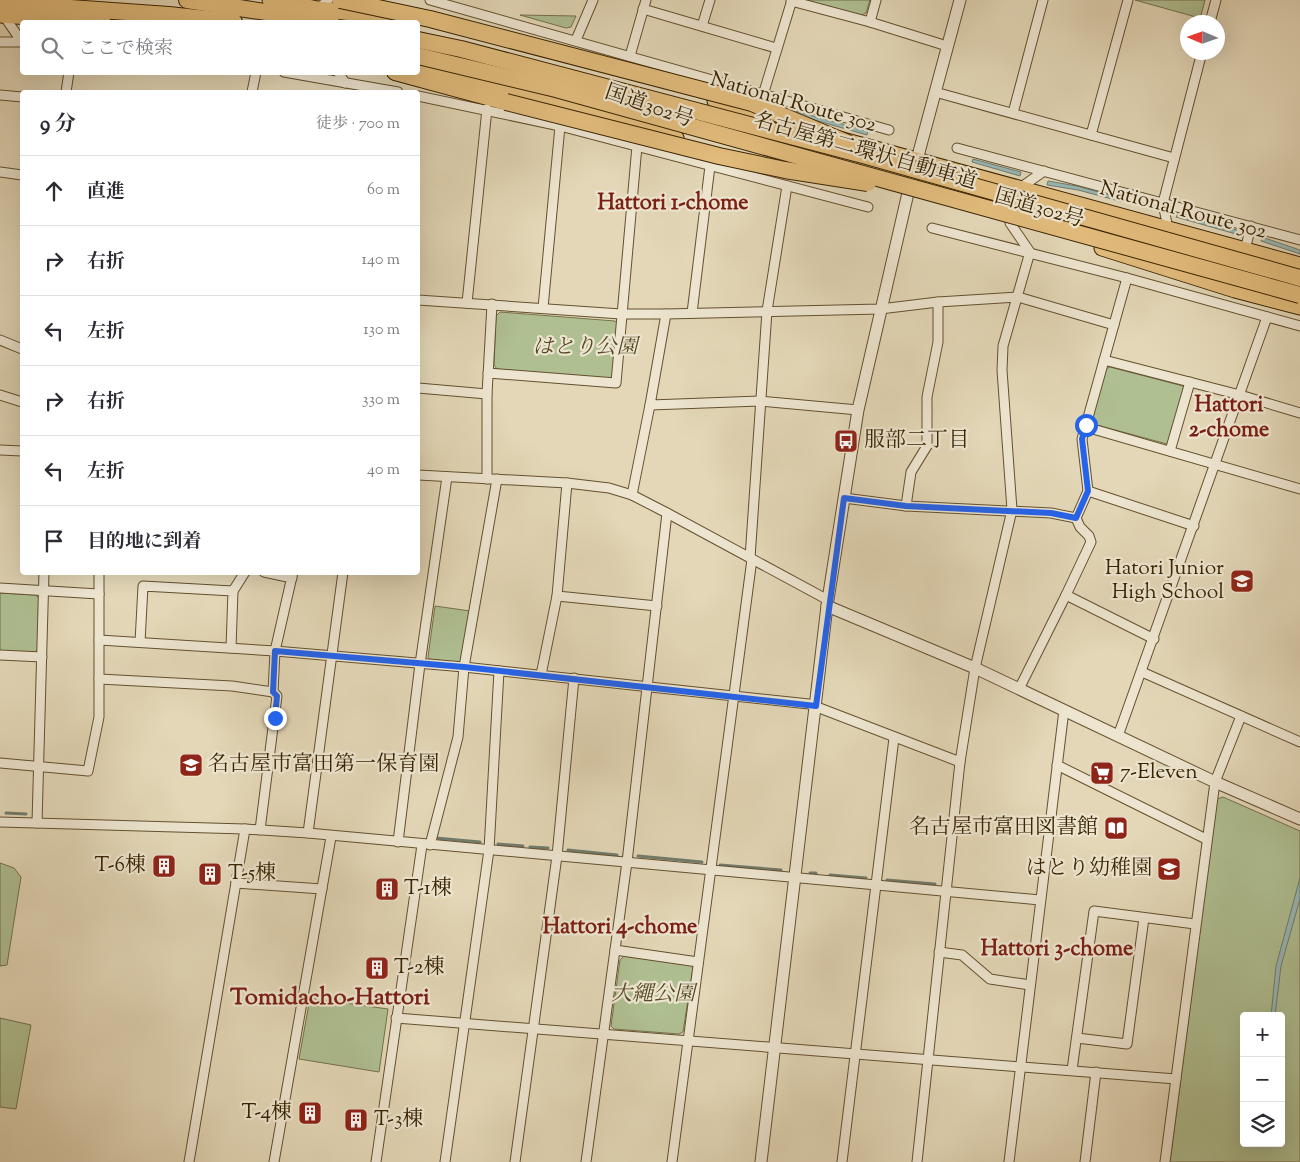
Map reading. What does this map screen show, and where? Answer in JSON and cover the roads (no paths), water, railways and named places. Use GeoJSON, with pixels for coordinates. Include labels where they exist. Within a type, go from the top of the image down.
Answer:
{"type":"FeatureCollection","features":[{"type":"Feature","properties":{"kind":"highway"},"geometry":{"type":"LineString","coordinates":[[188,0],[242,7]]}},
{"type":"Feature","properties":{"kind":"highway"},"geometry":{"type":"LineString","coordinates":[[205,0],[319,20]]}},
{"type":"Feature","properties":{"kind":"highway","name":"National Route 302"},"geometry":{"type":"LineString","coordinates":[[270,0],[323,4],[408,20]]}},
{"type":"Feature","properties":{"kind":"highway"},"geometry":{"type":"LineString","coordinates":[[340,0],[430,18],[752,103],[927,174]]}},
{"type":"Feature","properties":{"kind":"highway"},"geometry":{"type":"LineString","coordinates":[[1,12],[190,20]]}},
{"type":"Feature","properties":{"kind":"highway","name":"National Route 302"},"geometry":{"type":"LineString","coordinates":[[420,23],[770,117],[916,161],[1300,265]]}},
{"type":"Feature","properties":{"kind":"highway","name":"名古屋第二環状自動車道"},"geometry":{"type":"LineString","coordinates":[[420,40],[479,54],[927,174],[1300,278]]}},
{"type":"Feature","properties":{"kind":"highway","name":"名古屋第二環状自動車道"},"geometry":{"type":"LineString","coordinates":[[420,56],[556,88],[1300,295]]}},
{"type":"Feature","properties":{"kind":"highway","name":"国道302号"},"geometry":{"type":"LineString","coordinates":[[420,66],[574,104],[700,147],[908,193],[1300,308]]}},
{"type":"Feature","properties":{"kind":"highway"},"geometry":{"type":"LineString","coordinates":[[406,75],[719,156],[785,170],[935,193]]}},
{"type":"Feature","properties":{"kind":"street"},"geometry":{"type":"LineString","coordinates":[[430,0],[889,130]]}},
{"type":"Feature","properties":{"kind":"street"},"geometry":{"type":"LineString","coordinates":[[576,40],[593,0]]}},
{"type":"Feature","properties":{"kind":"street"},"geometry":{"type":"LineString","coordinates":[[630,56],[646,0]]}},
{"type":"Feature","properties":{"kind":"street"},"geometry":{"type":"LineString","coordinates":[[702,26],[710,0]]}},
{"type":"Feature","properties":{"kind":"street"},"geometry":{"type":"LineString","coordinates":[[870,22],[876,0]]}},
{"type":"Feature","properties":{"kind":"street"},"geometry":{"type":"LineString","coordinates":[[761,1162],[828,603],[858,410],[908,193],[960,0]]}},
{"type":"Feature","properties":{"kind":"street"},"geometry":{"type":"LineString","coordinates":[[1013,113],[1043,0]]}},
{"type":"Feature","properties":{"kind":"street"},"geometry":{"type":"LineString","coordinates":[[1091,135],[1128,0]]}},
{"type":"Feature","properties":{"kind":"street"},"geometry":{"type":"LineString","coordinates":[[1212,15],[1216,0]]}},
{"type":"Feature","properties":{"kind":"street"},"geometry":{"type":"LineString","coordinates":[[763,95],[792,1],[870,22],[947,46]]}},
{"type":"Feature","properties":{"kind":"street"},"geometry":{"type":"LineString","coordinates":[[463,9],[484,39]]}},
{"type":"Feature","properties":{"kind":"street"},"geometry":{"type":"LineString","coordinates":[[643,10],[776,48]]}},
{"type":"Feature","properties":{"kind":"street"},"geometry":{"type":"LineString","coordinates":[[1,12],[20,39]]}},
{"type":"Feature","properties":{"kind":"street"},"geometry":{"type":"LineString","coordinates":[[0,42],[20,42]]}},
{"type":"Feature","properties":{"kind":"street"},"geometry":{"type":"LineString","coordinates":[[1168,229],[1163,203],[1200,60]]}},
{"type":"Feature","properties":{"kind":"street"},"geometry":{"type":"LineString","coordinates":[[66,90],[69,75]]}},
{"type":"Feature","properties":{"kind":"street"},"geometry":{"type":"LineString","coordinates":[[252,90],[255,75]]}},
{"type":"Feature","properties":{"kind":"street"},"geometry":{"type":"LineString","coordinates":[[301,75],[386,90]]}},
{"type":"Feature","properties":{"kind":"street"},"geometry":{"type":"LineString","coordinates":[[340,75],[345,83]]}},
{"type":"Feature","properties":{"kind":"street"},"geometry":{"type":"LineString","coordinates":[[750,91],[770,117]]}},
{"type":"Feature","properties":{"kind":"street"},"geometry":{"type":"LineString","coordinates":[[935,92],[1174,158]]}},
{"type":"Feature","properties":{"kind":"street"},"geometry":{"type":"LineString","coordinates":[[0,95],[20,97]]}},
{"type":"Feature","properties":{"kind":"street"},"geometry":{"type":"LineString","coordinates":[[420,96],[560,126],[868,207]]}},
{"type":"Feature","properties":{"kind":"street"},"geometry":{"type":"LineString","coordinates":[[467,303],[487,110]]}},
{"type":"Feature","properties":{"kind":"street"},"geometry":{"type":"LineString","coordinates":[[543,308],[560,126]]}},
{"type":"Feature","properties":{"kind":"street"},"geometry":{"type":"LineString","coordinates":[[488,373],[616,383],[637,146]]}},
{"type":"Feature","properties":{"kind":"street"},"geometry":{"type":"LineString","coordinates":[[957,148],[1300,240]]}},
{"type":"Feature","properties":{"kind":"street"},"geometry":{"type":"LineString","coordinates":[[742,173],[767,162]]}},
{"type":"Feature","properties":{"kind":"street"},"geometry":{"type":"LineString","coordinates":[[692,314],[710,166]]}},
{"type":"Feature","properties":{"kind":"street"},"geometry":{"type":"LineString","coordinates":[[1020,188],[1044,171]]}},
{"type":"Feature","properties":{"kind":"street"},"geometry":{"type":"LineString","coordinates":[[0,172],[20,175]]}},
{"type":"Feature","properties":{"kind":"street"},"geometry":{"type":"LineString","coordinates":[[672,1162],[751,558],[767,311],[787,186]]}},
{"type":"Feature","properties":{"kind":"street"},"geometry":{"type":"LineString","coordinates":[[917,1162],[960,762],[975,668],[1012,510],[1002,370],[1003,346],[1030,252],[1010,223]]}},
{"type":"Feature","properties":{"kind":"street"},"geometry":{"type":"LineString","coordinates":[[1234,290],[1251,226]]}},
{"type":"Feature","properties":{"kind":"street"},"geometry":{"type":"LineString","coordinates":[[932,228],[1023,253],[1030,252],[1300,326]]}},
{"type":"Feature","properties":{"kind":"street"},"geometry":{"type":"LineString","coordinates":[[1019,689],[1090,542],[1090,536],[1080,527],[1076,518],[1088,491],[1082,439],[1127,278]]}},
{"type":"Feature","properties":{"kind":"street"},"geometry":{"type":"LineString","coordinates":[[420,300],[621,314],[692,314],[880,310],[938,302],[1018,297],[1114,326]]}},
{"type":"Feature","properties":{"kind":"street"},"geometry":{"type":"LineString","coordinates":[[906,506],[911,472],[927,446],[927,397],[938,342],[938,302]]}},
{"type":"Feature","properties":{"kind":"street"},"geometry":{"type":"LineString","coordinates":[[487,479],[487,394],[492,304]]}},
{"type":"Feature","properties":{"kind":"street"},"geometry":{"type":"LineString","coordinates":[[632,495],[666,314]]}},
{"type":"Feature","properties":{"kind":"street"},"geometry":{"type":"LineString","coordinates":[[1118,736],[1267,317]]}},
{"type":"Feature","properties":{"kind":"street"},"geometry":{"type":"LineString","coordinates":[[0,340],[20,348]]}},
{"type":"Feature","properties":{"kind":"street"},"geometry":{"type":"LineString","coordinates":[[1104,360],[1240,394],[1300,413]]}},
{"type":"Feature","properties":{"kind":"street"},"geometry":{"type":"LineString","coordinates":[[1170,450],[1190,382]]}},
{"type":"Feature","properties":{"kind":"street"},"geometry":{"type":"LineString","coordinates":[[420,388],[487,394]]}},
{"type":"Feature","properties":{"kind":"street"},"geometry":{"type":"LineString","coordinates":[[0,395],[20,400]]}},
{"type":"Feature","properties":{"kind":"street"},"geometry":{"type":"LineString","coordinates":[[650,405],[760,401],[858,410]]}},
{"type":"Feature","properties":{"kind":"street"},"geometry":{"type":"LineString","coordinates":[[1086,427],[1216,463],[1300,489]]}},
{"type":"Feature","properties":{"kind":"street"},"geometry":{"type":"LineString","coordinates":[[0,450],[20,451]]}},
{"type":"Feature","properties":{"kind":"street"},"geometry":{"type":"LineString","coordinates":[[420,475],[567,483],[609,488],[632,495],[751,558],[828,603],[975,668],[1215,782],[1300,819]]}},
{"type":"Feature","properties":{"kind":"street"},"geometry":{"type":"LineString","coordinates":[[398,842],[420,664],[447,476]]}},
{"type":"Feature","properties":{"kind":"street"},"geometry":{"type":"LineString","coordinates":[[376,1162],[396,1018],[426,845],[458,737],[464,667],[497,480]]}},
{"type":"Feature","properties":{"kind":"street"},"geometry":{"type":"LineString","coordinates":[[541,675],[557,596],[567,483]]}},
{"type":"Feature","properties":{"kind":"street"},"geometry":{"type":"LineString","coordinates":[[1088,491],[1194,526]]}},
{"type":"Feature","properties":{"kind":"street"},"geometry":{"type":"LineString","coordinates":[[844,498],[906,506],[1012,510],[1076,518]]}},
{"type":"Feature","properties":{"kind":"street"},"geometry":{"type":"LineString","coordinates":[[586,1162],[648,686],[667,513]]}},
{"type":"Feature","properties":{"kind":"street"},"geometry":{"type":"LineString","coordinates":[[37,822],[44,575]]}},
{"type":"Feature","properties":{"kind":"street"},"geometry":{"type":"LineString","coordinates":[[0,763],[88,770],[99,717],[99,575]]}},
{"type":"Feature","properties":{"kind":"street"},"geometry":{"type":"LineString","coordinates":[[231,648],[233,591],[243,575]]}},
{"type":"Feature","properties":{"kind":"street"},"geometry":{"type":"LineString","coordinates":[[273,692],[275,651],[293,575]]}},
{"type":"Feature","properties":{"kind":"street"},"geometry":{"type":"LineString","coordinates":[[308,833],[343,575]]}},
{"type":"Feature","properties":{"kind":"street"},"geometry":{"type":"LineString","coordinates":[[140,642],[143,586],[233,591]]}},
{"type":"Feature","properties":{"kind":"street"},"geometry":{"type":"LineString","coordinates":[[0,588],[99,594]]}},
{"type":"Feature","properties":{"kind":"street"},"geometry":{"type":"LineString","coordinates":[[1066,595],[1154,639]]}},
{"type":"Feature","properties":{"kind":"street"},"geometry":{"type":"LineString","coordinates":[[557,596],[657,606]]}},
{"type":"Feature","properties":{"kind":"street"},"geometry":{"type":"LineString","coordinates":[[99,640],[275,651],[464,667],[733,695],[816,706],[894,738],[960,762]]}},
{"type":"Feature","properties":{"kind":"street"},"geometry":{"type":"LineString","coordinates":[[0,655],[42,657]]}},
{"type":"Feature","properties":{"kind":"street"},"geometry":{"type":"LineString","coordinates":[[446,1162],[488,850],[499,671]]}},
{"type":"Feature","properties":{"kind":"street"},"geometry":{"type":"LineString","coordinates":[[1142,672],[1300,742]]}},
{"type":"Feature","properties":{"kind":"street"},"geometry":{"type":"LineString","coordinates":[[99,678],[232,686],[273,692],[277,696],[275,718],[260,830]]}},
{"type":"Feature","properties":{"kind":"street"},"geometry":{"type":"LineString","coordinates":[[515,1162],[557,856],[574,678]]}},
{"type":"Feature","properties":{"kind":"street"},"geometry":{"type":"LineString","coordinates":[[1009,1162],[1064,710]]}},
{"type":"Feature","properties":{"kind":"street"},"geometry":{"type":"LineString","coordinates":[[1165,1162],[1215,782],[1242,716]]}},
{"type":"Feature","properties":{"kind":"street"},"geometry":{"type":"LineString","coordinates":[[842,1162],[874,885],[894,738]]}},
{"type":"Feature","properties":{"kind":"street"},"geometry":{"type":"LineString","coordinates":[[1057,765],[1206,839]]}},
{"type":"Feature","properties":{"kind":"street"},"geometry":{"type":"LineString","coordinates":[[0,822],[245,829],[308,833],[1040,900]]}},
{"type":"Feature","properties":{"kind":"street"},"geometry":{"type":"LineString","coordinates":[[188,1162],[245,829]]}},
{"type":"Feature","properties":{"kind":"street"},"geometry":{"type":"LineString","coordinates":[[274,1162],[331,836]]}},
{"type":"Feature","properties":{"kind":"street"},"geometry":{"type":"LineString","coordinates":[[236,883],[322,889]]}},
{"type":"Feature","properties":{"kind":"street"},"geometry":{"type":"LineString","coordinates":[[1072,1070],[1094,911],[1195,924]]}},
{"type":"Feature","properties":{"kind":"street"},"geometry":{"type":"LineString","coordinates":[[1077,1038],[1127,1044],[1144,918]]}},
{"type":"Feature","properties":{"kind":"street"},"geometry":{"type":"LineString","coordinates":[[615,950],[698,962]]}},
{"type":"Feature","properties":{"kind":"street"},"geometry":{"type":"LineString","coordinates":[[939,952],[962,955],[990,979],[1030,984]]}},
{"type":"Feature","properties":{"kind":"street"},"geometry":{"type":"LineString","coordinates":[[396,1018],[1176,1079]]}},
{"type":"Feature","properties":{"kind":"street"},"geometry":{"type":"LineString","coordinates":[[1085,1162],[1096,1072]]}},
{"type":"Feature","properties":{"kind":"water"},"geometry":{"type":"Polygon","coordinates":[[[784,108],[868,131],[867,135],[783,111],[784,108]]]}},
{"type":"Feature","properties":{"kind":"water"},"geometry":{"type":"Polygon","coordinates":[[[973,159],[1021,172],[1020,176],[972,162],[973,159]]]}},
{"type":"Feature","properties":{"kind":"water"},"geometry":{"type":"Polygon","coordinates":[[[1048,181],[1077,186],[1124,199],[1123,202],[1078,190],[1047,185],[1048,181]]]}},
{"type":"Feature","properties":{"kind":"water"},"geometry":{"type":"Polygon","coordinates":[[[1178,214],[1237,230],[1236,234],[1176,217],[1178,214]]]}},
{"type":"Feature","properties":{"kind":"water"},"geometry":{"type":"Polygon","coordinates":[[[1262,237],[1300,250],[1300,254],[1261,241],[1262,237]]]}},
{"type":"Feature","properties":{"kind":"water"},"geometry":{"type":"Polygon","coordinates":[[[1300,878],[1300,899],[1281,966],[1275,1012],[1271,1012],[1276,966],[1300,878]]]}},
{"type":"Feature","properties":{"kind":"waterway"},"geometry":{"type":"LineString","coordinates":[[6,813],[26,814]]}},
{"type":"Feature","properties":{"kind":"waterway"},"geometry":{"type":"LineString","coordinates":[[436,838],[480,842]]}},
{"type":"Feature","properties":{"kind":"waterway"},"geometry":{"type":"LineString","coordinates":[[498,844],[523,846]]}},
{"type":"Feature","properties":{"kind":"waterway"},"geometry":{"type":"LineString","coordinates":[[530,847],[548,848]]}},
{"type":"Feature","properties":{"kind":"waterway"},"geometry":{"type":"LineString","coordinates":[[568,850],[617,855]]}},
{"type":"Feature","properties":{"kind":"waterway"},"geometry":{"type":"LineString","coordinates":[[638,856],[702,862]]}},
{"type":"Feature","properties":{"kind":"waterway"},"geometry":{"type":"LineString","coordinates":[[720,865],[781,870]]}},
{"type":"Feature","properties":{"kind":"waterway"},"geometry":{"type":"LineString","coordinates":[[810,873],[816,873]]}},
{"type":"Feature","properties":{"kind":"waterway"},"geometry":{"type":"LineString","coordinates":[[830,875],[866,878]]}},
{"type":"Feature","properties":{"kind":"waterway"},"geometry":{"type":"LineString","coordinates":[[887,880],[935,884]]}},
{"type":"Feature","properties":{"kind":"place","name":"服部二丁目"},"geometry":{"type":"Point","coordinates":[846,441]}},
{"type":"Feature","properties":{"kind":"place","name":"Hatori Junior High School"},"geometry":{"type":"Point","coordinates":[1242,581]}},
{"type":"Feature","properties":{"kind":"place","name":"名古屋市富田第一保育園"},"geometry":{"type":"Point","coordinates":[191,765]}},
{"type":"Feature","properties":{"kind":"place","name":"7-Eleven"},"geometry":{"type":"Point","coordinates":[1102,773]}},
{"type":"Feature","properties":{"kind":"place","name":"名古屋市富田図書館"},"geometry":{"type":"Point","coordinates":[1116,828]}},
{"type":"Feature","properties":{"kind":"place","name":"T-6棟"},"geometry":{"type":"Point","coordinates":[164,866]}},
{"type":"Feature","properties":{"kind":"place","name":"はとり幼稚園"},"geometry":{"type":"Point","coordinates":[1169,869]}},
{"type":"Feature","properties":{"kind":"place","name":"T-5棟"},"geometry":{"type":"Point","coordinates":[210,874]}},
{"type":"Feature","properties":{"kind":"place","name":"T-1棟"},"geometry":{"type":"Point","coordinates":[387,889]}},
{"type":"Feature","properties":{"kind":"place","name":"T-2棟"},"geometry":{"type":"Point","coordinates":[377,968]}},
{"type":"Feature","properties":{"kind":"place","name":"T-4棟"},"geometry":{"type":"Point","coordinates":[310,1113]}},
{"type":"Feature","properties":{"kind":"place","name":"T-3棟"},"geometry":{"type":"Point","coordinates":[356,1120]}},
{"type":"Feature","properties":{"kind":"district","name":"Hattori 1-chome"},"geometry":{"type":"Point","coordinates":[673,204]}},
{"type":"Feature","properties":{"kind":"district","name":"Hattori 2-chome"},"geometry":{"type":"Point","coordinates":[1229,418]}},
{"type":"Feature","properties":{"kind":"district","name":"Hattori 4-chome"},"geometry":{"type":"Point","coordinates":[620,928]}},
{"type":"Feature","properties":{"kind":"district","name":"Hattori 3-chome"},"geometry":{"type":"Point","coordinates":[1057,950]}},
{"type":"Feature","properties":{"kind":"district","name":"Tomidacho-Hattori"},"geometry":{"type":"Point","coordinates":[330,998]}},
{"type":"Feature","properties":{"kind":"park label","name":"はとり公園"},"geometry":{"type":"Point","coordinates":[585,348]}},
{"type":"Feature","properties":{"kind":"park label","name":"大繩公園"},"geometry":{"type":"Point","coordinates":[653,995]}}]}
